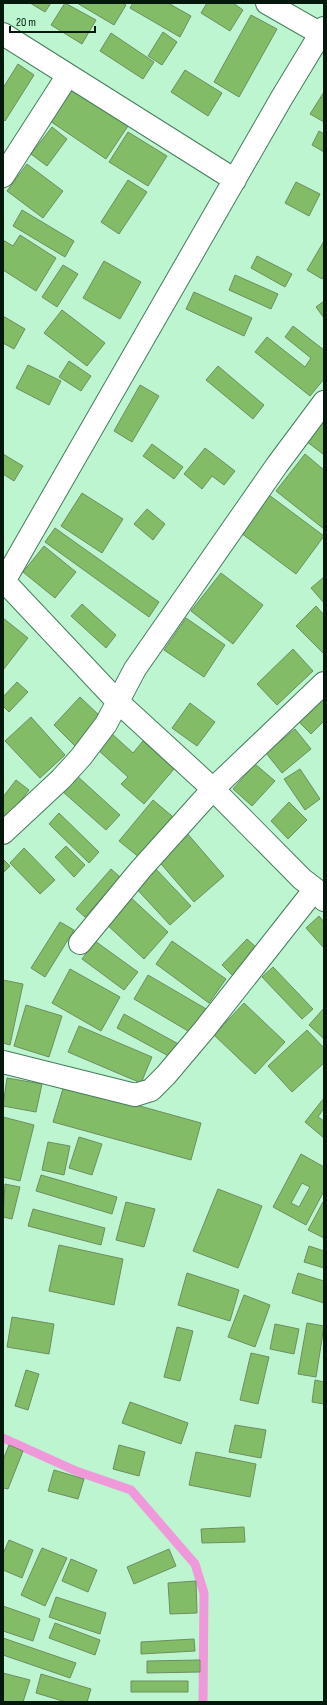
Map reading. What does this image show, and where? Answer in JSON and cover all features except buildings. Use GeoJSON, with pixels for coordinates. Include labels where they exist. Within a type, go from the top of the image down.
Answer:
{"type":"FeatureCollection","features":[{"type":"Feature","properties":{"kind":"street"},"geometry":{"type":"LineString","coordinates":[[3,1062],[135,1095],[151,1090],[320,895],[213,790],[117,701],[3,581],[322,31],[267,3]]}},
{"type":"Feature","properties":{"kind":"street"},"geometry":{"type":"LineString","coordinates":[[3,34],[235,180]]}},
{"type":"Feature","properties":{"kind":"street"},"geometry":{"type":"LineString","coordinates":[[3,176],[68,75]]}},
{"type":"Feature","properties":{"kind":"street"},"geometry":{"type":"LineString","coordinates":[[3,833],[61,779],[81,757],[106,724],[135,669],[277,465],[324,402]]}},
{"type":"Feature","properties":{"kind":"street"},"geometry":{"type":"LineString","coordinates":[[80,943],[141,869],[213,790],[324,682]]}},
{"type":"Feature","properties":{"kind":"waterway"},"geometry":{"type":"LineString","coordinates":[[3,1438],[76,1471],[131,1490],[195,1564],[204,1593],[203,1702]]}}]}
